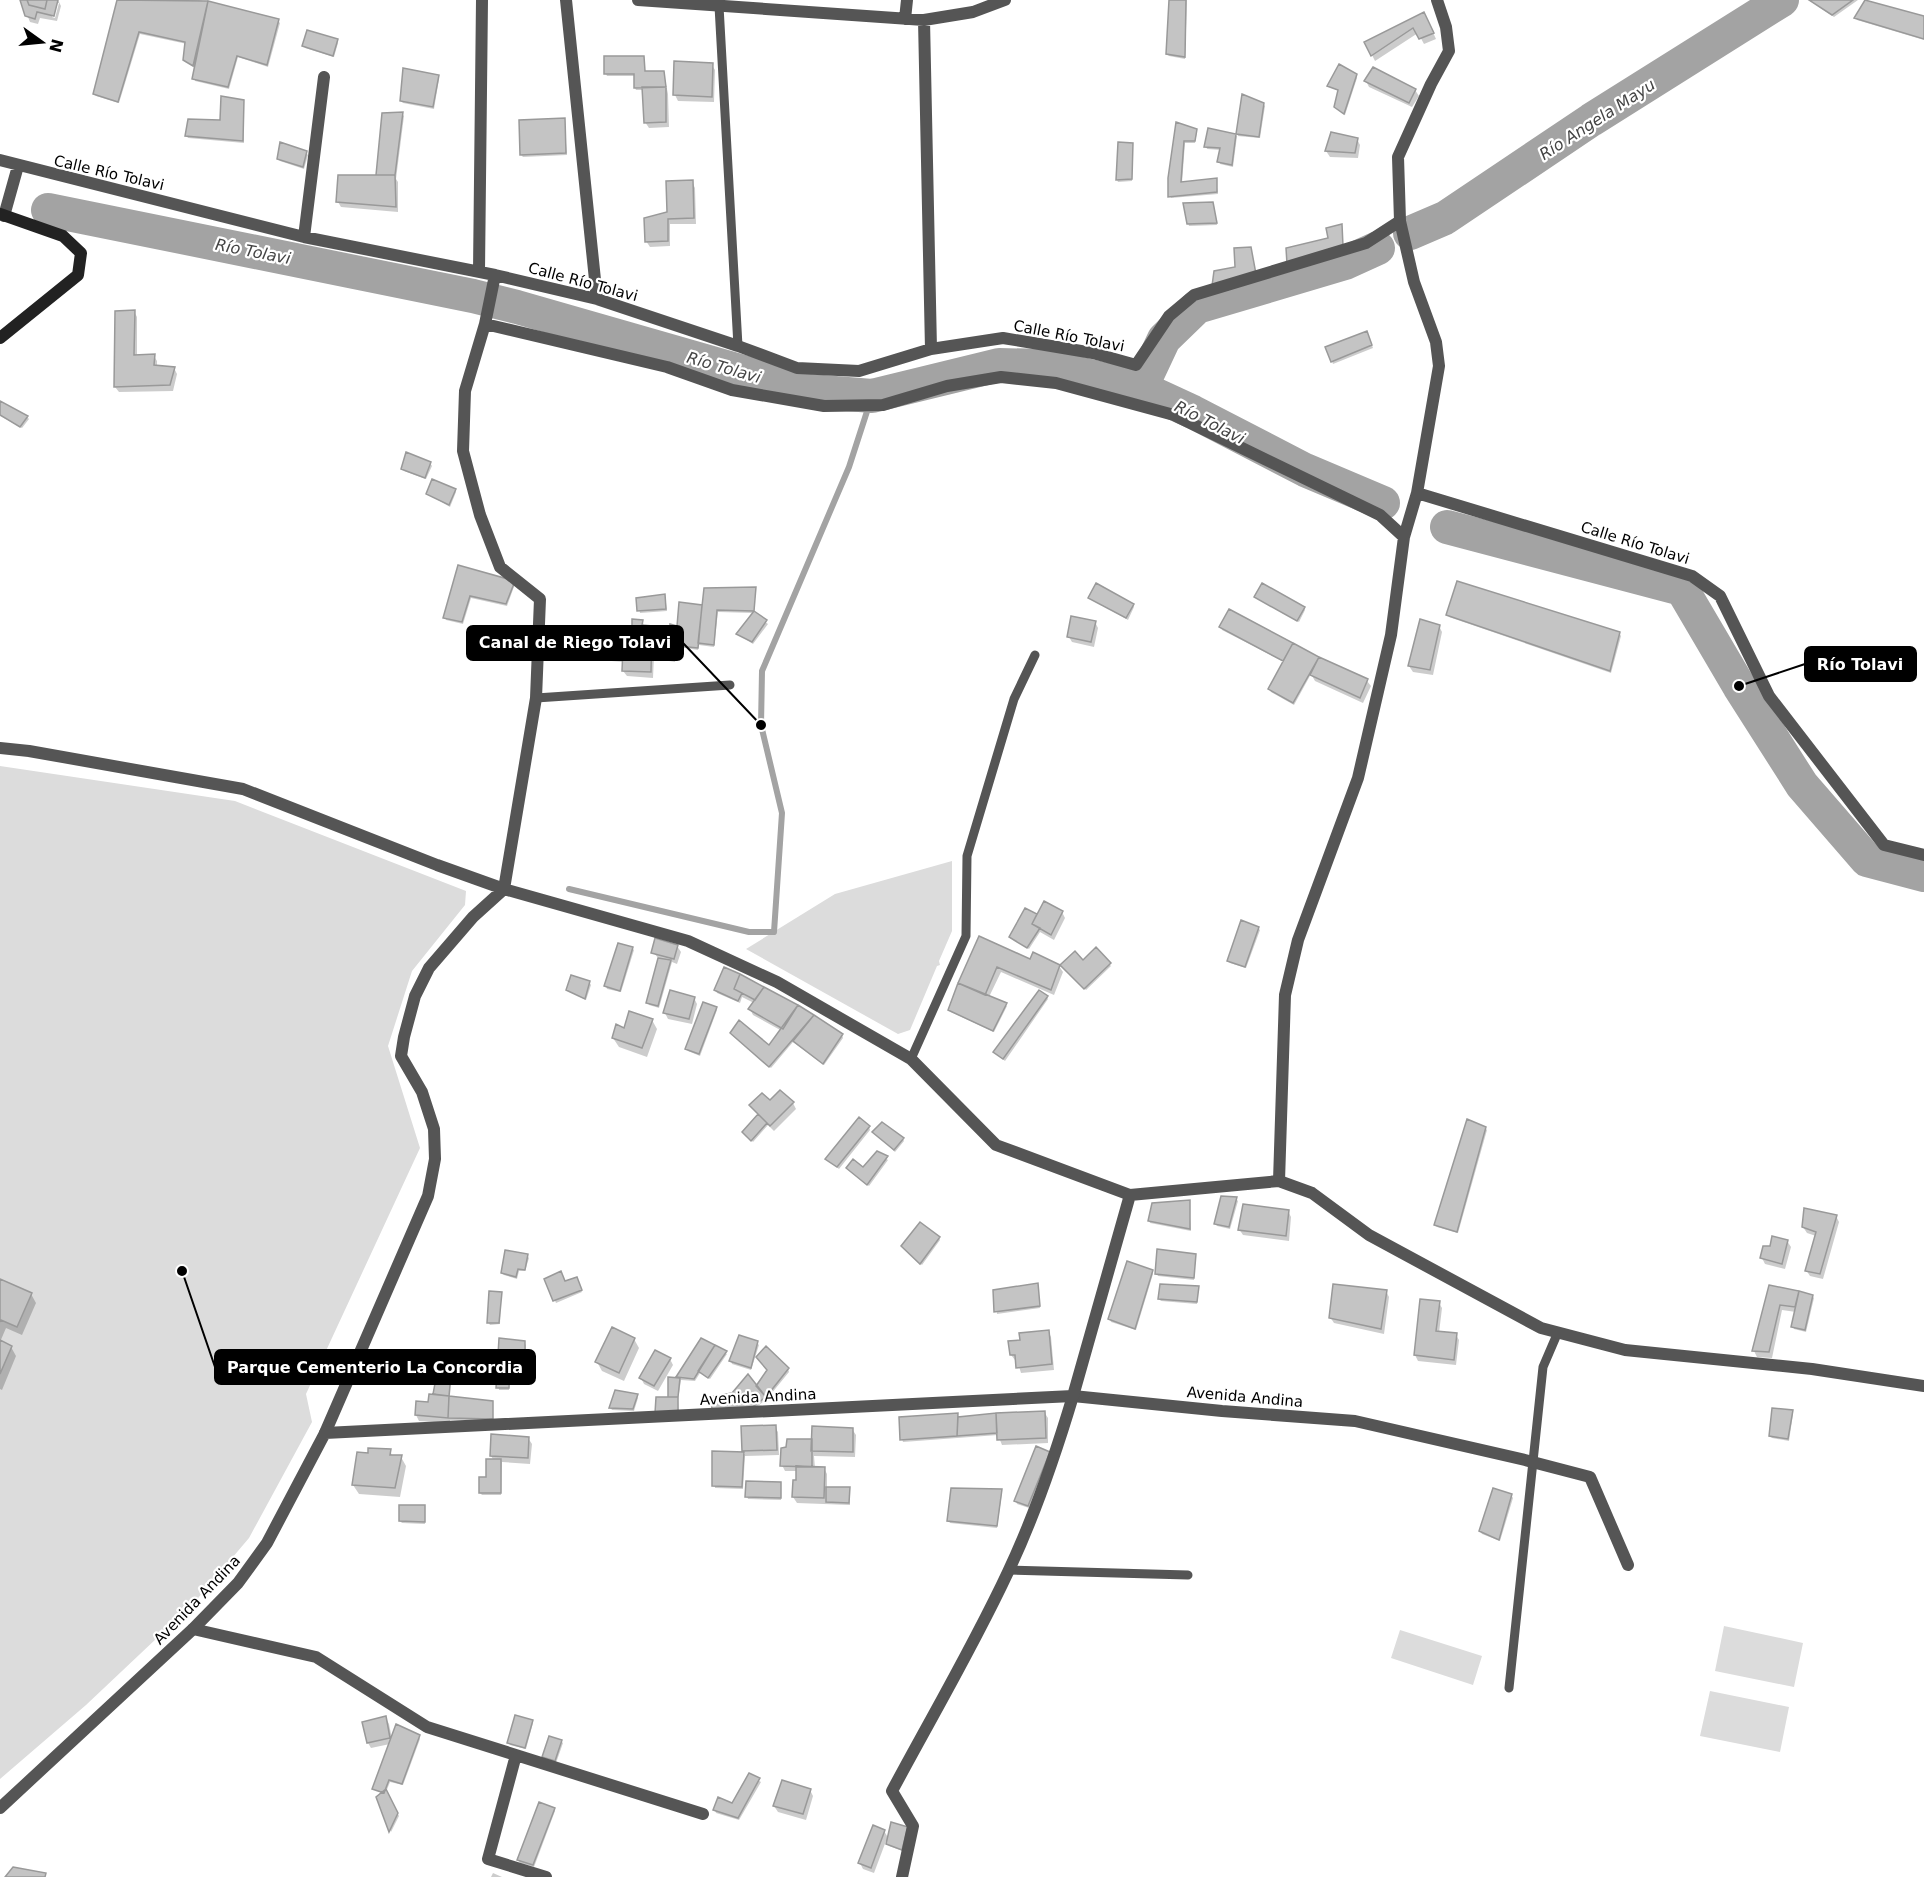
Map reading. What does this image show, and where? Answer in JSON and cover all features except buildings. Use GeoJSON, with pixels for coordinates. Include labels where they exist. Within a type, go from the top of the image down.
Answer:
{"type":"FeatureCollection","features":[{"type":"Feature","properties":{"kind":"main road"},"geometry":{"type":"LineString","coordinates":[[0,338],[78,275],[81,253],[63,236],[2,215]]}},
{"type":"Feature","properties":{"kind":"street"},"geometry":{"type":"LineString","coordinates":[[479,271],[482,0]]}},
{"type":"Feature","properties":{"kind":"street"},"geometry":{"type":"LineString","coordinates":[[566,0],[597,299]]}},
{"type":"Feature","properties":{"kind":"street"},"geometry":{"type":"LineString","coordinates":[[638,0],[924,20],[973,12],[1005,0]]}},
{"type":"Feature","properties":{"kind":"street"},"geometry":{"type":"LineString","coordinates":[[905,19],[907,0]]}},
{"type":"Feature","properties":{"kind":"street"},"geometry":{"type":"LineString","coordinates":[[1279,1181],[1285,994],[1298,940],[1358,778],[1391,635],[1404,537],[1417,494],[1439,366],[1436,342],[1414,282],[1400,221],[1398,157],[1431,84],[1449,51],[1446,27],[1437,0]]}},
{"type":"Feature","properties":{"kind":"street"},"geometry":{"type":"LineString","coordinates":[[924,20],[931,349]]}},
{"type":"Feature","properties":{"kind":"street"},"geometry":{"type":"LineString","coordinates":[[304,237],[324,77]]}},
{"type":"Feature","properties":{"kind":"street","name":"Calle Río Tolavi"},"geometry":{"type":"LineString","coordinates":[[0,160],[304,237],[479,271],[597,299],[797,368],[859,371],[931,349],[1003,338],[1094,353],[1136,365],[1169,316],[1194,295],[1366,243],[1400,221]]}},
{"type":"Feature","properties":{"kind":"street"},"geometry":{"type":"LineString","coordinates":[[2,215],[18,166]]}},
{"type":"Feature","properties":{"kind":"street"},"geometry":{"type":"LineString","coordinates":[[325,1434],[395,1275],[430,1187],[435,1159],[434,1129],[422,1092],[401,1056],[415,996],[429,968],[473,917],[504,890],[536,698],[540,600],[500,567],[480,515],[463,451],[465,391],[485,323],[495,275]]}},
{"type":"Feature","properties":{"kind":"street"},"geometry":{"type":"LineString","coordinates":[[485,323],[667,367],[732,390],[824,406],[883,405],[947,386],[1001,377],[1056,383],[1174,415],[1380,515],[1404,537]]}},
{"type":"Feature","properties":{"kind":"street","name":"Calle Río Tolavi"},"geometry":{"type":"LineString","coordinates":[[1417,494],[1692,576],[1720,596],[1769,696],[1884,845],[1924,855]]}},
{"type":"Feature","properties":{"kind":"street"},"geometry":{"type":"LineString","coordinates":[[0,748],[243,789],[504,890],[688,940],[777,982],[911,1059],[996,1146],[1130,1195],[1279,1181],[1312,1193],[1369,1235],[1541,1328],[1625,1350],[1812,1369],[1924,1386]]}},
{"type":"Feature","properties":{"kind":"street"},"geometry":{"type":"LineString","coordinates":[[902,1877],[913,1826],[892,1791],[1009,1570],[1054,1460],[1130,1195]]}},
{"type":"Feature","properties":{"kind":"street","name":"Avenida Andina"},"geometry":{"type":"LineString","coordinates":[[0,1808],[193,1629],[238,1583],[267,1543],[325,1434],[1073,1396],[1355,1421],[1590,1477],[1628,1565]]}},
{"type":"Feature","properties":{"kind":"street"},"geometry":{"type":"LineString","coordinates":[[193,1629],[316,1657],[427,1727],[703,1814]]}},
{"type":"Feature","properties":{"kind":"street"},"geometry":{"type":"LineString","coordinates":[[516,1755],[488,1859],[546,1877]]}},
{"type":"Feature","properties":{"kind":"lane"},"geometry":{"type":"LineString","coordinates":[[719,6],[738,346]]}},
{"type":"Feature","properties":{"kind":"lane"},"geometry":{"type":"LineString","coordinates":[[911,1059],[966,936],[967,856],[1014,699],[1035,655]]}},
{"type":"Feature","properties":{"kind":"lane"},"geometry":{"type":"LineString","coordinates":[[536,698],[730,685]]}},
{"type":"Feature","properties":{"kind":"lane"},"geometry":{"type":"LineString","coordinates":[[1509,1688],[1543,1366],[1558,1332]]}},
{"type":"Feature","properties":{"kind":"lane"},"geometry":{"type":"LineString","coordinates":[[1009,1570],[1188,1575]]}},
{"type":"Feature","properties":{"kind":"shaded area"},"geometry":{"type":"Polygon","coordinates":[[[0,766],[235,801],[466,891],[465,905],[412,971],[388,1046],[420,1148],[306,1394],[312,1422],[249,1538],[193,1604],[86,1705],[0,1779],[0,766]]]}},
{"type":"Feature","properties":{"kind":"shaded area"},"geometry":{"type":"Polygon","coordinates":[[[952,861],[952,931],[939,961],[940,965],[937,966],[910,1030],[898,1034],[746,949],[835,894],[952,861]]]}},
{"type":"Feature","properties":{"kind":"shaded area"},"geometry":{"type":"Polygon","coordinates":[[[1724,1626],[1803,1643],[1794,1687],[1715,1671],[1724,1626]]]}},
{"type":"Feature","properties":{"kind":"shaded area"},"geometry":{"type":"Polygon","coordinates":[[[1400,1630],[1482,1656],[1473,1685],[1391,1658],[1400,1630]]]}},
{"type":"Feature","properties":{"kind":"shaded area"},"geometry":{"type":"Polygon","coordinates":[[[1710,1691],[1789,1707],[1780,1752],[1700,1736],[1710,1691]]]}},
{"type":"Feature","properties":{"kind":"waterway","name":"Río Angela Mayu"},"geometry":{"type":"LineString","coordinates":[[1410,233],[1445,218],[1591,120],[1782,0]]}},
{"type":"Feature","properties":{"kind":"waterway","name":"Río Tolavi"},"geometry":{"type":"LineString","coordinates":[[48,210],[473,296],[810,391],[872,396],[999,365],[1048,366],[1141,388],[1305,470],[1383,503]]}},
{"type":"Feature","properties":{"kind":"waterway","name":"Río Angela Mayu"},"geometry":{"type":"LineString","coordinates":[[1141,388],[1164,339],[1197,307],[1345,263],[1378,248]]}},
{"type":"Feature","properties":{"kind":"waterway"},"geometry":{"type":"LineString","coordinates":[[569,889],[749,932],[774,932],[782,813],[761,725],[762,671],[849,467],[872,396]]}},
{"type":"Feature","properties":{"kind":"waterway","name":"Río Tolavi"},"geometry":{"type":"LineString","coordinates":[[1447,527],[1682,589],[1739,686],[1802,785],[1867,860],[1924,875]]}},
{"type":"Feature","properties":{"kind":"place","name":"Río Tolavi"},"geometry":{"type":"Point","coordinates":[1739,686]}},
{"type":"Feature","properties":{"kind":"place","name":"Canal de Riego Tolavi"},"geometry":{"type":"Point","coordinates":[761,725]}},
{"type":"Feature","properties":{"kind":"place","name":"Parque Cementerio La Concordia"},"geometry":{"type":"Point","coordinates":[182,1271]}}]}
